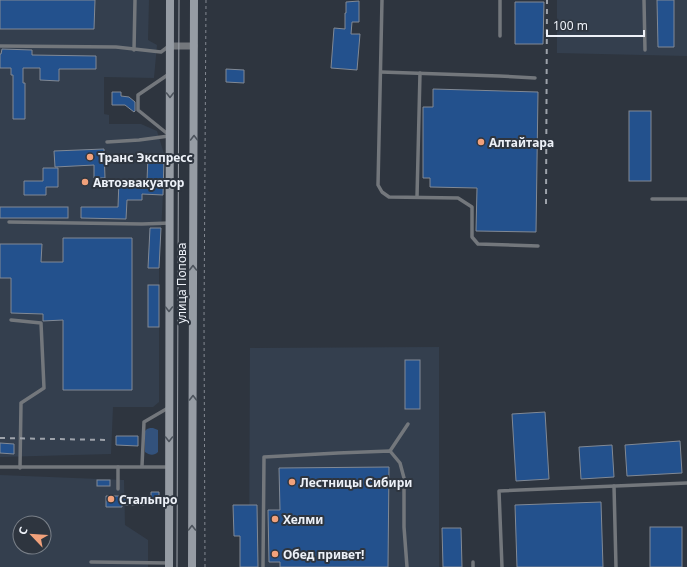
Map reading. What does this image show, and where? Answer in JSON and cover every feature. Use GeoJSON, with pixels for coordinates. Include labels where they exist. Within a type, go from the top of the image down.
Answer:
{"type":"FeatureCollection","features":[{"type":"Feature","properties":{"kind":"main road","name":"улица Попова"},"geometry":{"type":"LineString","coordinates":[[169,565],[170,0]]}},
{"type":"Feature","properties":{"kind":"main road","name":"улица Попова"},"geometry":{"type":"LineString","coordinates":[[192,567],[194,0]]}},
{"type":"Feature","properties":{"kind":"street"},"geometry":{"type":"LineString","coordinates":[[170,46],[194,46]]}},
{"type":"Feature","properties":{"kind":"lane"},"geometry":{"type":"LineString","coordinates":[[134,50],[135,0]]}},
{"type":"Feature","properties":{"kind":"lane"},"geometry":{"type":"LineString","coordinates":[[382,0],[378,185],[382,192],[389,197],[458,198],[472,207],[472,237],[478,244],[538,246]]}},
{"type":"Feature","properties":{"kind":"lane"},"geometry":{"type":"LineString","coordinates":[[500,0],[500,36]]}},
{"type":"Feature","properties":{"kind":"lane"},"geometry":{"type":"LineString","coordinates":[[644,0],[645,50]]}},
{"type":"Feature","properties":{"kind":"lane"},"geometry":{"type":"LineString","coordinates":[[0,46],[116,47],[161,52],[170,46]]}},
{"type":"Feature","properties":{"kind":"lane"},"geometry":{"type":"LineString","coordinates":[[381,72],[534,78]]}},
{"type":"Feature","properties":{"kind":"lane"},"geometry":{"type":"LineString","coordinates":[[170,73],[138,95],[138,110],[170,136]]}},
{"type":"Feature","properties":{"kind":"lane"},"geometry":{"type":"LineString","coordinates":[[418,197],[420,73]]}},
{"type":"Feature","properties":{"kind":"lane"},"geometry":{"type":"LineString","coordinates":[[107,142],[170,136]]}},
{"type":"Feature","properties":{"kind":"lane"},"geometry":{"type":"LineString","coordinates":[[652,199],[687,199]]}},
{"type":"Feature","properties":{"kind":"lane"},"geometry":{"type":"LineString","coordinates":[[9,222],[170,223]]}},
{"type":"Feature","properties":{"kind":"lane"},"geometry":{"type":"LineString","coordinates":[[10,320],[41,323],[44,388],[20,403],[20,468]]}},
{"type":"Feature","properties":{"kind":"lane"},"geometry":{"type":"LineString","coordinates":[[142,466],[144,422],[169,407]]}},
{"type":"Feature","properties":{"kind":"lane"},"geometry":{"type":"LineString","coordinates":[[390,451],[408,424]]}},
{"type":"Feature","properties":{"kind":"lane"},"geometry":{"type":"LineString","coordinates":[[263,567],[264,457],[390,451]]}},
{"type":"Feature","properties":{"kind":"lane"},"geometry":{"type":"LineString","coordinates":[[390,451],[400,463],[404,478],[404,527],[407,567]]}},
{"type":"Feature","properties":{"kind":"lane"},"geometry":{"type":"LineString","coordinates":[[0,467],[169,467]]}},
{"type":"Feature","properties":{"kind":"lane"},"geometry":{"type":"LineString","coordinates":[[118,467],[118,489]]}},
{"type":"Feature","properties":{"kind":"lane"},"geometry":{"type":"LineString","coordinates":[[502,567],[499,491],[687,483]]}},
{"type":"Feature","properties":{"kind":"lane"},"geometry":{"type":"LineString","coordinates":[[614,486],[616,567]]}},
{"type":"Feature","properties":{"kind":"lane"},"geometry":{"type":"LineString","coordinates":[[91,562],[169,565]]}},
{"type":"Feature","properties":{"kind":"lane"},"geometry":{"type":"LineString","coordinates":[[473,562],[473,567]]}},
{"type":"Feature","properties":{"kind":"path"},"geometry":{"type":"LineString","coordinates":[[205,567],[204,313],[206,0]]}},
{"type":"Feature","properties":{"kind":"shaded area"},"geometry":{"type":"Polygon","coordinates":[[[0,0],[149,0],[148,40],[157,45],[154,78],[104,77],[104,114],[109,115],[109,124],[141,124],[157,131],[165,157],[159,268],[159,402],[153,407],[113,407],[111,454],[0,457],[0,0]]]}},
{"type":"Feature","properties":{"kind":"shaded area"},"geometry":{"type":"Polygon","coordinates":[[[557,0],[687,0],[687,56],[557,53],[557,0]]]}},
{"type":"Feature","properties":{"kind":"shaded area"},"geometry":{"type":"Polygon","coordinates":[[[439,347],[439,567],[249,567],[250,348],[439,347]]]}},
{"type":"Feature","properties":{"kind":"shaded area"},"geometry":{"type":"Polygon","coordinates":[[[150,428],[158,430],[158,452],[153,455],[145,452],[145,431],[150,428]]]}},
{"type":"Feature","properties":{"kind":"shaded area"},"geometry":{"type":"Polygon","coordinates":[[[0,475],[124,480],[125,525],[148,540],[148,567],[0,567],[0,475]]]}},
{"type":"Feature","properties":{"kind":"building"},"geometry":{"type":"Polygon","coordinates":[[[0,0],[95,0],[94,29],[0,29],[0,0]]]}},
{"type":"Feature","properties":{"kind":"building"},"geometry":{"type":"Polygon","coordinates":[[[657,0],[674,0],[674,47],[658,47],[657,0]]]}},
{"type":"Feature","properties":{"kind":"building"},"geometry":{"type":"Polygon","coordinates":[[[359,1],[359,22],[352,22],[351,34],[360,34],[357,70],[331,68],[334,28],[345,29],[346,2],[359,1]]]}},
{"type":"Feature","properties":{"kind":"building"},"geometry":{"type":"Polygon","coordinates":[[[515,2],[544,2],[543,44],[515,44],[515,2]]]}},
{"type":"Feature","properties":{"kind":"building"},"geometry":{"type":"Polygon","coordinates":[[[2,49],[32,50],[32,55],[96,56],[96,69],[59,69],[59,81],[40,80],[40,68],[23,68],[23,83],[25,83],[25,119],[13,119],[13,75],[11,75],[11,68],[0,68],[0,54],[2,49]]]}},
{"type":"Feature","properties":{"kind":"building"},"geometry":{"type":"Polygon","coordinates":[[[226,69],[244,70],[244,83],[226,82],[226,69]]]}},
{"type":"Feature","properties":{"kind":"building","name":"Алтайтара"},"geometry":{"type":"Polygon","coordinates":[[[433,89],[538,92],[536,232],[476,231],[477,188],[430,187],[430,178],[423,178],[423,107],[433,107],[433,89]]]}},
{"type":"Feature","properties":{"kind":"building"},"geometry":{"type":"Polygon","coordinates":[[[112,92],[121,92],[121,96],[129,97],[135,102],[135,111],[134,112],[125,105],[112,105],[112,92]]]}},
{"type":"Feature","properties":{"kind":"building"},"geometry":{"type":"Polygon","coordinates":[[[629,111],[651,111],[651,181],[629,181],[629,111]]]}},
{"type":"Feature","properties":{"kind":"building"},"geometry":{"type":"Polygon","coordinates":[[[104,149],[105,178],[94,178],[94,165],[55,167],[54,151],[104,149]]]}},
{"type":"Feature","properties":{"kind":"building"},"geometry":{"type":"Polygon","coordinates":[[[148,156],[164,157],[163,195],[142,194],[142,200],[127,200],[126,219],[81,218],[81,207],[118,207],[119,180],[147,181],[148,156]]]}},
{"type":"Feature","properties":{"kind":"building"},"geometry":{"type":"Polygon","coordinates":[[[43,168],[58,168],[58,187],[46,187],[46,195],[24,195],[24,181],[43,181],[43,168]]]}},
{"type":"Feature","properties":{"kind":"building"},"geometry":{"type":"Polygon","coordinates":[[[0,207],[68,207],[68,218],[0,218],[0,207]]]}},
{"type":"Feature","properties":{"kind":"building"},"geometry":{"type":"Polygon","coordinates":[[[150,228],[161,228],[159,268],[148,268],[150,228]]]}},
{"type":"Feature","properties":{"kind":"building"},"geometry":{"type":"Polygon","coordinates":[[[63,238],[132,238],[132,390],[63,390],[63,320],[43,321],[43,314],[11,313],[11,278],[0,278],[0,244],[42,244],[41,262],[63,262],[63,238]]]}},
{"type":"Feature","properties":{"kind":"building"},"geometry":{"type":"Polygon","coordinates":[[[148,285],[159,285],[159,327],[148,327],[148,285]]]}},
{"type":"Feature","properties":{"kind":"building"},"geometry":{"type":"Polygon","coordinates":[[[405,360],[420,360],[420,409],[405,409],[405,360]]]}},
{"type":"Feature","properties":{"kind":"building"},"geometry":{"type":"Polygon","coordinates":[[[545,412],[549,479],[516,481],[512,414],[545,412]]]}},
{"type":"Feature","properties":{"kind":"building"},"geometry":{"type":"Polygon","coordinates":[[[116,436],[138,436],[138,446],[116,445],[116,436]]]}},
{"type":"Feature","properties":{"kind":"building"},"geometry":{"type":"Polygon","coordinates":[[[680,441],[682,473],[627,476],[625,445],[680,441]]]}},
{"type":"Feature","properties":{"kind":"building"},"geometry":{"type":"Polygon","coordinates":[[[0,443],[14,444],[14,454],[0,453],[0,443]]]}},
{"type":"Feature","properties":{"kind":"building"},"geometry":{"type":"Polygon","coordinates":[[[612,445],[614,477],[581,479],[579,447],[612,445]]]}},
{"type":"Feature","properties":{"kind":"building"},"geometry":{"type":"Polygon","coordinates":[[[389,467],[388,567],[280,567],[280,562],[269,562],[268,510],[280,510],[279,468],[389,467]]]}},
{"type":"Feature","properties":{"kind":"building"},"geometry":{"type":"Polygon","coordinates":[[[97,480],[110,480],[110,486],[97,486],[97,480]]]}},
{"type":"Feature","properties":{"kind":"building"},"geometry":{"type":"Polygon","coordinates":[[[151,492],[159,492],[159,499],[153,499],[153,505],[122,505],[122,507],[106,507],[106,496],[120,496],[121,498],[151,498],[151,492]]]}},
{"type":"Feature","properties":{"kind":"building"},"geometry":{"type":"Polygon","coordinates":[[[601,502],[603,567],[517,567],[515,505],[601,502]]]}},
{"type":"Feature","properties":{"kind":"building"},"geometry":{"type":"Polygon","coordinates":[[[233,505],[257,505],[258,567],[240,567],[240,536],[234,536],[233,505]]]}},
{"type":"Feature","properties":{"kind":"building"},"geometry":{"type":"Polygon","coordinates":[[[650,527],[682,527],[682,567],[650,567],[650,527]]]}},
{"type":"Feature","properties":{"kind":"building"},"geometry":{"type":"Polygon","coordinates":[[[442,528],[461,528],[462,567],[443,567],[442,528]]]}},
{"type":"Feature","properties":{"kind":"tram line"},"geometry":{"type":"LineString","coordinates":[[177,567],[179,0]]}},
{"type":"Feature","properties":{"kind":"railway"},"geometry":{"type":"LineString","coordinates":[[546,204],[547,0]]}},
{"type":"Feature","properties":{"kind":"railway"},"geometry":{"type":"LineString","coordinates":[[0,438],[107,440]]}},
{"type":"Feature","properties":{"kind":"place","name":"Алтайтара"},"geometry":{"type":"Point","coordinates":[481,142]}},
{"type":"Feature","properties":{"kind":"place","name":"Транс Экспресс"},"geometry":{"type":"Point","coordinates":[90,157]}},
{"type":"Feature","properties":{"kind":"place","name":"Автоэвакуатор"},"geometry":{"type":"Point","coordinates":[85,182]}},
{"type":"Feature","properties":{"kind":"place","name":"Лестницы Сибири"},"geometry":{"type":"Point","coordinates":[292,482]}},
{"type":"Feature","properties":{"kind":"place","name":"Стальпро"},"geometry":{"type":"Point","coordinates":[111,499]}},
{"type":"Feature","properties":{"kind":"place","name":"Хелми"},"geometry":{"type":"Point","coordinates":[275,519]}},
{"type":"Feature","properties":{"kind":"place","name":"Обед привет!"},"geometry":{"type":"Point","coordinates":[275,554]}}]}
